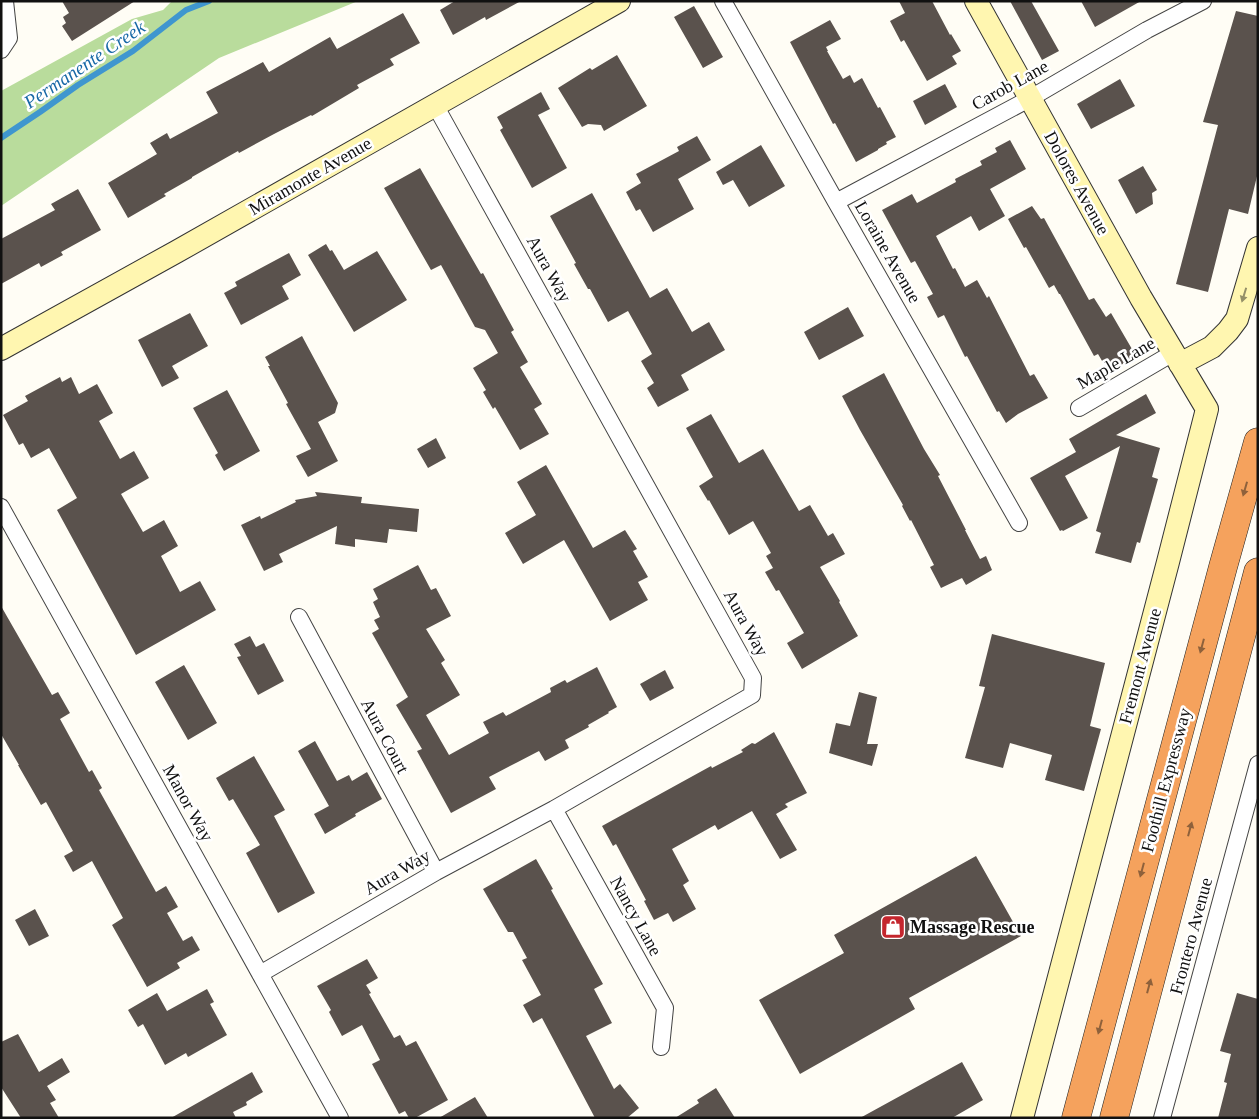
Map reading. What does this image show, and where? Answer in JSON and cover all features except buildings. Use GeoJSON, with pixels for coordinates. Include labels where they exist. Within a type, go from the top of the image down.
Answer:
{"type":"FeatureCollection","features":[{"type":"Feature","properties":{"kind":"highway","name":"Foothill Expressway"},"geometry":{"type":"LineString","coordinates":[[1076,1118],[1220,577],[1258,442]]}},
{"type":"Feature","properties":{"kind":"highway","name":"Foothill Expressway"},"geometry":{"type":"LineString","coordinates":[[1114,1118],[1258,572]]}},
{"type":"Feature","properties":{"kind":"street"},"geometry":{"type":"LineString","coordinates":[[1,50],[9,38],[5,1]]}},
{"type":"Feature","properties":{"kind":"street","name":"Miramonte Avenue"},"geometry":{"type":"LineString","coordinates":[[1,349],[619,1]]}},
{"type":"Feature","properties":{"kind":"street","name":"Loraine Avenue"},"geometry":{"type":"LineString","coordinates":[[723,1],[1018,523]]}},
{"type":"Feature","properties":{"kind":"street","name":"Dolores Avenue"},"geometry":{"type":"LineString","coordinates":[[976,1],[1029,99],[1176,359]]}},
{"type":"Feature","properties":{"kind":"street","name":"Carob Lane"},"geometry":{"type":"LineString","coordinates":[[836,202],[1029,99],[1147,30],[1203,1]]}},
{"type":"Feature","properties":{"kind":"street","name":"Aura Way"},"geometry":{"type":"LineString","coordinates":[[260,974],[436,872],[554,809],[752,695],[753,678],[435,105]]}},
{"type":"Feature","properties":{"kind":"street"},"geometry":{"type":"LineString","coordinates":[[1176,359],[1212,347],[1237,319],[1258,248]]}},
{"type":"Feature","properties":{"kind":"street","name":"Maple Lane"},"geometry":{"type":"LineString","coordinates":[[1079,408],[1176,359]]}},
{"type":"Feature","properties":{"kind":"street","name":"Fremont Avenue"},"geometry":{"type":"LineString","coordinates":[[1022,1118],[1171,553],[1207,409],[1176,359]]}},
{"type":"Feature","properties":{"kind":"street","name":"Manor Way"},"geometry":{"type":"LineString","coordinates":[[1,507],[340,1118]]}},
{"type":"Feature","properties":{"kind":"street","name":"Aura Court"},"geometry":{"type":"LineString","coordinates":[[299,617],[436,872]]}},
{"type":"Feature","properties":{"kind":"street","name":"Frontero Avenue"},"geometry":{"type":"LineString","coordinates":[[1162,1118],[1258,764]]}},
{"type":"Feature","properties":{"kind":"street","name":"Nancy Lane"},"geometry":{"type":"LineString","coordinates":[[554,809],[665,1008],[661,1047]]}},
{"type":"Feature","properties":{"kind":"green space"},"geometry":{"type":"Polygon","coordinates":[[[172,1],[358,1],[219,58],[1,206],[1,91],[132,19],[163,10],[172,1]]]}},
{"type":"Feature","properties":{"kind":"waterway","name":"Permanente Creek"},"geometry":{"type":"LineString","coordinates":[[1,138],[78,85],[133,51],[186,10],[209,1]]}},
{"type":"Feature","properties":{"kind":"place","name":"Massage Rescue"},"geometry":{"type":"Point","coordinates":[893,927]}}]}
